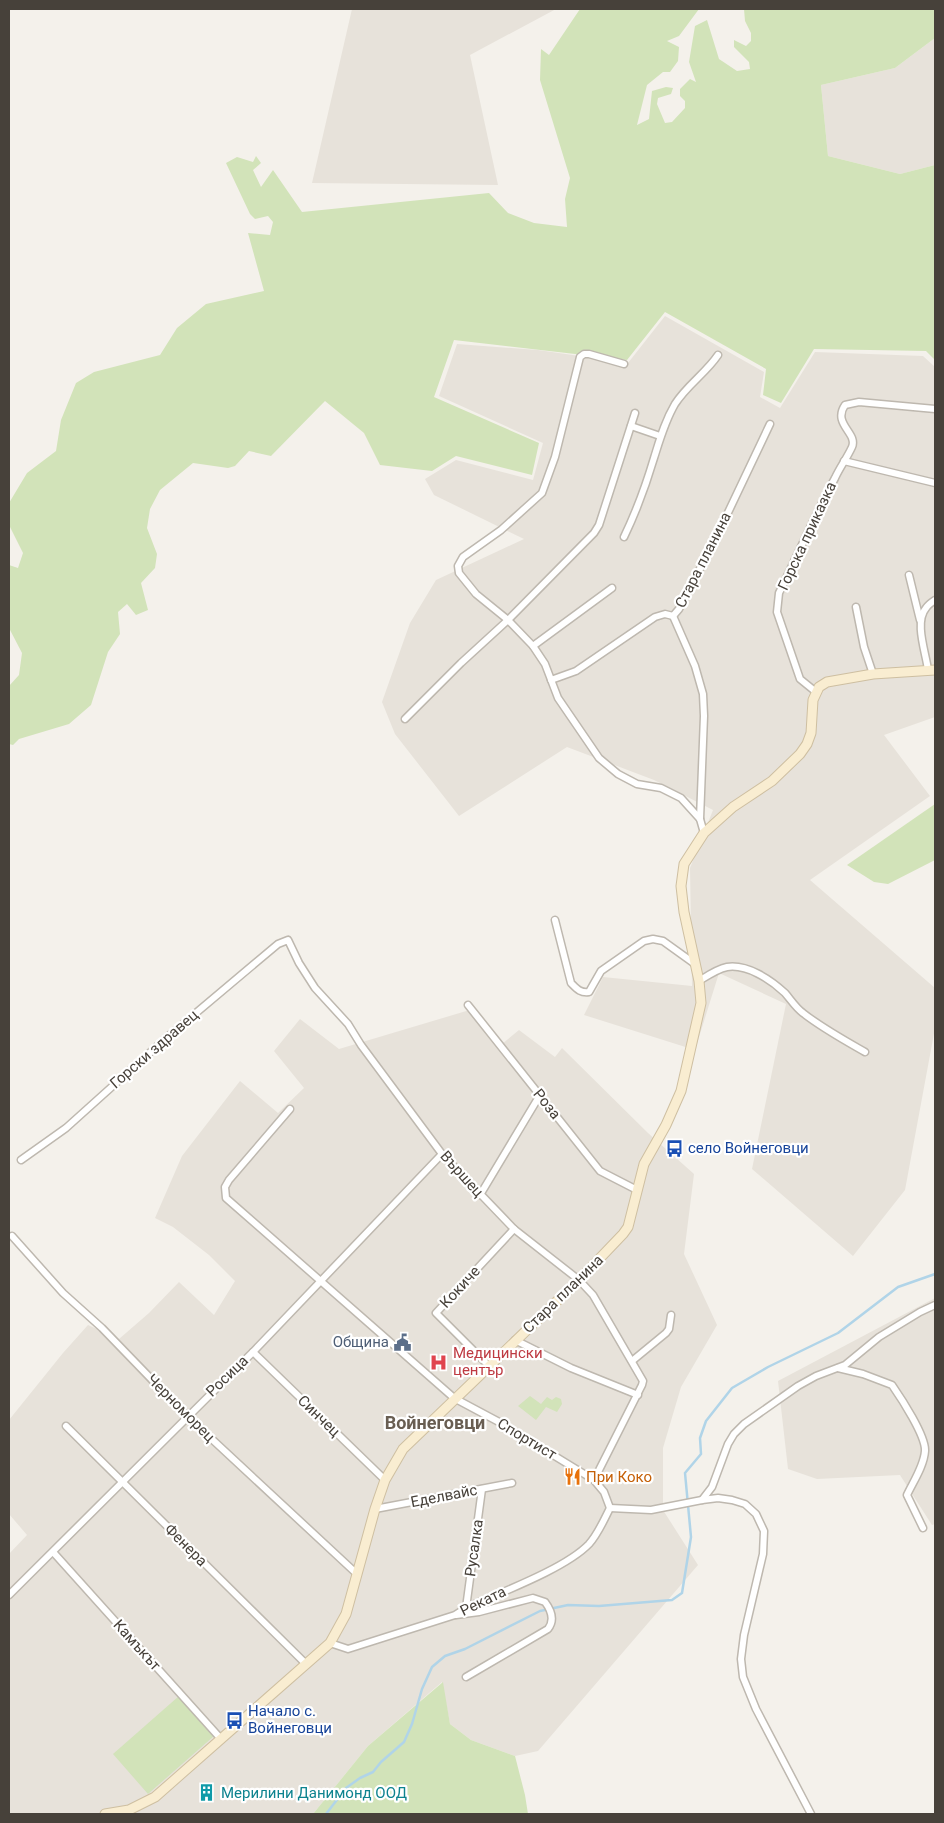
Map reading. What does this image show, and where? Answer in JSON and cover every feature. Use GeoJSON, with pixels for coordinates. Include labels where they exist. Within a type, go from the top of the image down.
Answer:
{"type":"FeatureCollection","features":[{"type":"Feature","properties":{"kind":"street"},"geometry":{"type":"LineString","coordinates":[[624,364],[588,354],[580,357],[555,457],[542,493],[502,530],[463,557],[458,566],[459,573],[476,594],[508,620],[533,646],[545,664],[558,698],[599,758],[618,774],[637,784],[661,788],[681,798],[700,819],[704,833]]}},
{"type":"Feature","properties":{"kind":"street"},"geometry":{"type":"LineString","coordinates":[[624,538],[636,512],[660,436],[676,403],[718,355]]}},
{"type":"Feature","properties":{"kind":"street","name":"Горска приказка"},"geometry":{"type":"LineString","coordinates":[[816,692],[800,679],[777,607],[779,592],[853,446],[841,415],[845,405],[859,402],[935,409]]}},
{"type":"Feature","properties":{"kind":"street"},"geometry":{"type":"LineString","coordinates":[[405,719],[594,534],[617,472],[635,413]]}},
{"type":"Feature","properties":{"kind":"street","name":"Стара планина"},"geometry":{"type":"LineString","coordinates":[[700,819],[704,716],[702,694],[695,666],[673,616],[680,609],[715,540],[770,424]]}},
{"type":"Feature","properties":{"kind":"street"},"geometry":{"type":"LineString","coordinates":[[631,426],[660,436]]}},
{"type":"Feature","properties":{"kind":"street"},"geometry":{"type":"LineString","coordinates":[[844,461],[935,483]]}},
{"type":"Feature","properties":{"kind":"street"},"geometry":{"type":"LineString","coordinates":[[816,692],[827,682],[874,674],[931,670],[920,630],[920,620],[909,575]]}},
{"type":"Feature","properties":{"kind":"street"},"geometry":{"type":"LineString","coordinates":[[533,646],[612,588]]}},
{"type":"Feature","properties":{"kind":"street"},"geometry":{"type":"LineString","coordinates":[[920,620],[925,608],[935,600]]}},
{"type":"Feature","properties":{"kind":"street"},"geometry":{"type":"LineString","coordinates":[[856,607],[864,647],[874,674]]}},
{"type":"Feature","properties":{"kind":"street"},"geometry":{"type":"LineString","coordinates":[[551,680],[576,670],[655,617],[665,614],[673,616]]}},
{"type":"Feature","properties":{"kind":"street","name":"Стара планина"},"geometry":{"type":"LineString","coordinates":[[104,1814],[129,1810],[155,1797],[330,1643],[346,1614],[375,1509],[386,1480],[403,1449],[578,1280],[628,1227],[644,1164],[681,1091],[701,1003],[699,981],[681,886],[684,864],[704,833],[733,807],[772,781],[800,754],[807,744],[811,733],[813,700],[816,692]]}},
{"type":"Feature","properties":{"kind":"street"},"geometry":{"type":"LineString","coordinates":[[555,920],[572,983],[578,991],[584,993],[589,992],[601,971],[644,942],[653,939],[663,941],[695,964]]}},
{"type":"Feature","properties":{"kind":"street","name":"Вършец"},"geometry":{"type":"LineString","coordinates":[[288,940],[299,963],[315,988],[348,1024],[361,1046],[442,1154],[514,1229],[578,1280],[598,1302],[643,1381],[638,1395]]}},
{"type":"Feature","properties":{"kind":"street","name":"Горски здравец"},"geometry":{"type":"LineString","coordinates":[[21,1160],[66,1128],[197,1011],[278,944],[288,940]]}},
{"type":"Feature","properties":{"kind":"street"},"geometry":{"type":"LineString","coordinates":[[699,981],[725,968],[736,967],[749,970],[764,977],[784,993],[800,1011],[819,1025],[865,1052]]}},
{"type":"Feature","properties":{"kind":"street","name":"Роза"},"geometry":{"type":"LineString","coordinates":[[468,1005],[600,1170],[637,1190]]}},
{"type":"Feature","properties":{"kind":"street"},"geometry":{"type":"LineString","coordinates":[[480,1194],[540,1095]]}},
{"type":"Feature","properties":{"kind":"street","name":"Спортист"},"geometry":{"type":"LineString","coordinates":[[290,1109],[229,1180],[225,1190],[226,1198],[322,1280],[454,1398],[499,1422],[594,1480],[604,1492],[610,1508]]}},
{"type":"Feature","properties":{"kind":"street","name":"Росица"},"geometry":{"type":"LineString","coordinates":[[9,1595],[253,1352],[442,1154]]}},
{"type":"Feature","properties":{"kind":"street","name":"Кокиче"},"geometry":{"type":"LineString","coordinates":[[488,1365],[436,1313],[514,1229]]}},
{"type":"Feature","properties":{"kind":"street","name":"Черноморец"},"geometry":{"type":"LineString","coordinates":[[12,1236],[63,1293],[95,1322],[187,1416],[357,1574]]}},
{"type":"Feature","properties":{"kind":"street"},"geometry":{"type":"LineString","coordinates":[[702,1500],[712,1487],[728,1444],[739,1429],[798,1386],[854,1359],[879,1337],[935,1305]]}},
{"type":"Feature","properties":{"kind":"street"},"geometry":{"type":"LineString","coordinates":[[632,1361],[666,1333],[669,1329],[671,1315]]}},
{"type":"Feature","properties":{"kind":"street"},"geometry":{"type":"LineString","coordinates":[[515,1340],[571,1368],[638,1395],[594,1480]]}},
{"type":"Feature","properties":{"kind":"street","name":"Синчец"},"geometry":{"type":"LineString","coordinates":[[253,1352],[386,1480]]}},
{"type":"Feature","properties":{"kind":"street"},"geometry":{"type":"LineString","coordinates":[[838,1368],[892,1385],[922,1437],[925,1451],[920,1469],[907,1495],[923,1528]]}},
{"type":"Feature","properties":{"kind":"street","name":"Фенера"},"geometry":{"type":"LineString","coordinates":[[66,1426],[306,1664]]}},
{"type":"Feature","properties":{"kind":"street","name":"Еделвайс"},"geometry":{"type":"LineString","coordinates":[[375,1509],[512,1483]]}},
{"type":"Feature","properties":{"kind":"street","name":"Русалка"},"geometry":{"type":"LineString","coordinates":[[466,1608],[482,1489]]}},
{"type":"Feature","properties":{"kind":"street"},"geometry":{"type":"LineString","coordinates":[[610,1508],[651,1510],[688,1502],[725,1499],[745,1504],[756,1514],[764,1531],[763,1554],[742,1651],[743,1677],[756,1709],[811,1814]]}},
{"type":"Feature","properties":{"kind":"street","name":"Реката"},"geometry":{"type":"LineString","coordinates":[[330,1643],[348,1648],[455,1615],[568,1560],[592,1540],[610,1508]]}},
{"type":"Feature","properties":{"kind":"street","name":"Камъкът"},"geometry":{"type":"LineString","coordinates":[[53,1552],[221,1739]]}},
{"type":"Feature","properties":{"kind":"street"},"geometry":{"type":"LineString","coordinates":[[455,1615],[479,1612],[533,1598],[546,1602],[552,1616],[551,1626],[548,1629],[466,1677]]}},
{"type":"Feature","properties":{"kind":"shaded area"},"geometry":{"type":"Polygon","coordinates":[[[352,9],[556,9],[470,55],[498,185],[312,183],[352,9]]]}},
{"type":"Feature","properties":{"kind":"shaded area"},"geometry":{"type":"Polygon","coordinates":[[[935,38],[935,165],[900,174],[828,156],[821,85],[895,68],[935,38]]]}},
{"type":"Feature","properties":{"kind":"shaded area"},"geometry":{"type":"Polygon","coordinates":[[[665,316],[764,372],[760,397],[780,408],[815,352],[923,356],[935,367],[935,717],[884,735],[930,796],[810,880],[935,988],[935,1028],[905,1190],[853,1256],[752,1169],[786,1004],[719,973],[695,1050],[584,1015],[603,977],[692,986],[690,868],[713,810],[654,780],[567,747],[459,816],[395,734],[382,702],[410,623],[436,580],[524,539],[434,495],[425,479],[456,460],[533,480],[543,443],[439,396],[457,344],[538,350],[628,363],[665,316]]]}},
{"type":"Feature","properties":{"kind":"shaded area"},"geometry":{"type":"Polygon","coordinates":[[[473,1009],[502,1044],[519,1030],[555,1057],[562,1048],[648,1133],[694,1174],[684,1254],[717,1325],[681,1387],[663,1448],[663,1510],[698,1565],[538,1751],[515,1756],[471,1740],[450,1724],[442,1682],[368,1746],[313,1814],[9,1814],[9,1554],[27,1535],[9,1514],[9,1420],[88,1325],[119,1339],[149,1313],[179,1282],[214,1315],[235,1281],[209,1255],[173,1227],[155,1218],[182,1156],[240,1081],[278,1113],[304,1088],[274,1051],[300,1019],[339,1049],[473,1009]]]}},
{"type":"Feature","properties":{"kind":"shaded area"},"geometry":{"type":"Polygon","coordinates":[[[935,1298],[935,1524],[932,1525],[900,1475],[817,1479],[788,1469],[778,1381],[935,1298]]]}},
{"type":"Feature","properties":{"kind":"green space"},"geometry":{"type":"Polygon","coordinates":[[[580,9],[699,9],[679,36],[667,41],[679,47],[678,61],[670,72],[663,72],[647,85],[637,125],[649,119],[652,91],[666,87],[673,88],[671,94],[658,98],[657,104],[665,123],[672,122],[685,108],[685,101],[680,96],[680,89],[690,79],[696,82],[689,62],[695,26],[707,20],[719,59],[737,71],[750,69],[749,62],[734,47],[734,40],[746,46],[751,41],[751,33],[745,21],[744,9],[935,9],[935,38],[895,68],[821,85],[828,156],[900,174],[935,165],[935,360],[926,351],[814,349],[781,403],[763,395],[766,369],[665,312],[627,360],[454,340],[434,397],[539,443],[532,475],[456,456],[432,471],[380,465],[364,433],[325,401],[271,456],[249,451],[235,466],[228,468],[193,463],[160,490],[150,509],[147,528],[157,554],[155,568],[141,583],[148,610],[136,615],[127,604],[118,612],[120,634],[108,652],[91,705],[69,724],[19,739],[13,745],[9,744],[9,686],[19,675],[22,653],[9,628],[9,565],[18,568],[23,553],[9,525],[9,503],[27,473],[56,451],[61,420],[76,383],[94,372],[160,355],[177,328],[206,304],[264,291],[248,233],[270,235],[273,222],[268,216],[255,219],[250,214],[226,163],[237,157],[253,162],[256,156],[261,163],[253,170],[261,187],[273,170],[302,212],[489,193],[508,213],[534,223],[567,227],[565,199],[570,178],[540,80],[541,49],[549,55],[580,9]]]}},
{"type":"Feature","properties":{"kind":"green space"},"geometry":{"type":"Polygon","coordinates":[[[935,804],[935,860],[888,884],[874,882],[847,865],[935,804]]]}},
{"type":"Feature","properties":{"kind":"green space"},"geometry":{"type":"Polygon","coordinates":[[[530,1396],[541,1404],[547,1397],[552,1400],[556,1397],[561,1399],[562,1404],[557,1412],[546,1407],[536,1420],[518,1406],[530,1396]]]}},
{"type":"Feature","properties":{"kind":"green space"},"geometry":{"type":"Polygon","coordinates":[[[443,1682],[450,1724],[471,1740],[515,1756],[528,1814],[313,1814],[368,1746],[443,1682]]]}},
{"type":"Feature","properties":{"kind":"green space"},"geometry":{"type":"Polygon","coordinates":[[[179,1696],[214,1736],[148,1794],[113,1754],[179,1696]]]}},
{"type":"Feature","properties":{"kind":"waterway"},"geometry":{"type":"LineString","coordinates":[[326,1814],[346,1788],[373,1772],[381,1762],[404,1742],[412,1724],[422,1689],[432,1667],[445,1656],[465,1649],[540,1611],[568,1605],[599,1606],[672,1600],[682,1593],[691,1537],[685,1473],[701,1454],[700,1438],[706,1421],[732,1388],[768,1367],[838,1333],[898,1287],[935,1274]]}},
{"type":"Feature","properties":{"kind":"place","name":"село Войнеговци"},"geometry":{"type":"Point","coordinates":[674,1148]}},
{"type":"Feature","properties":{"kind":"place","name":"Община"},"geometry":{"type":"Point","coordinates":[403,1342]}},
{"type":"Feature","properties":{"kind":"place","name":"Медицински център"},"geometry":{"type":"Point","coordinates":[439,1362]}},
{"type":"Feature","properties":{"kind":"place","name":"При Коко"},"geometry":{"type":"Point","coordinates":[572,1477]}},
{"type":"Feature","properties":{"kind":"place","name":"Начало с. Войнеговци"},"geometry":{"type":"Point","coordinates":[234,1720]}},
{"type":"Feature","properties":{"kind":"place","name":"Мерилини Данимонд ООД"},"geometry":{"type":"Point","coordinates":[207,1793]}},
{"type":"Feature","properties":{"kind":"district","name":"Войнеговци"},"geometry":{"type":"Point","coordinates":[435,1422]}}]}
